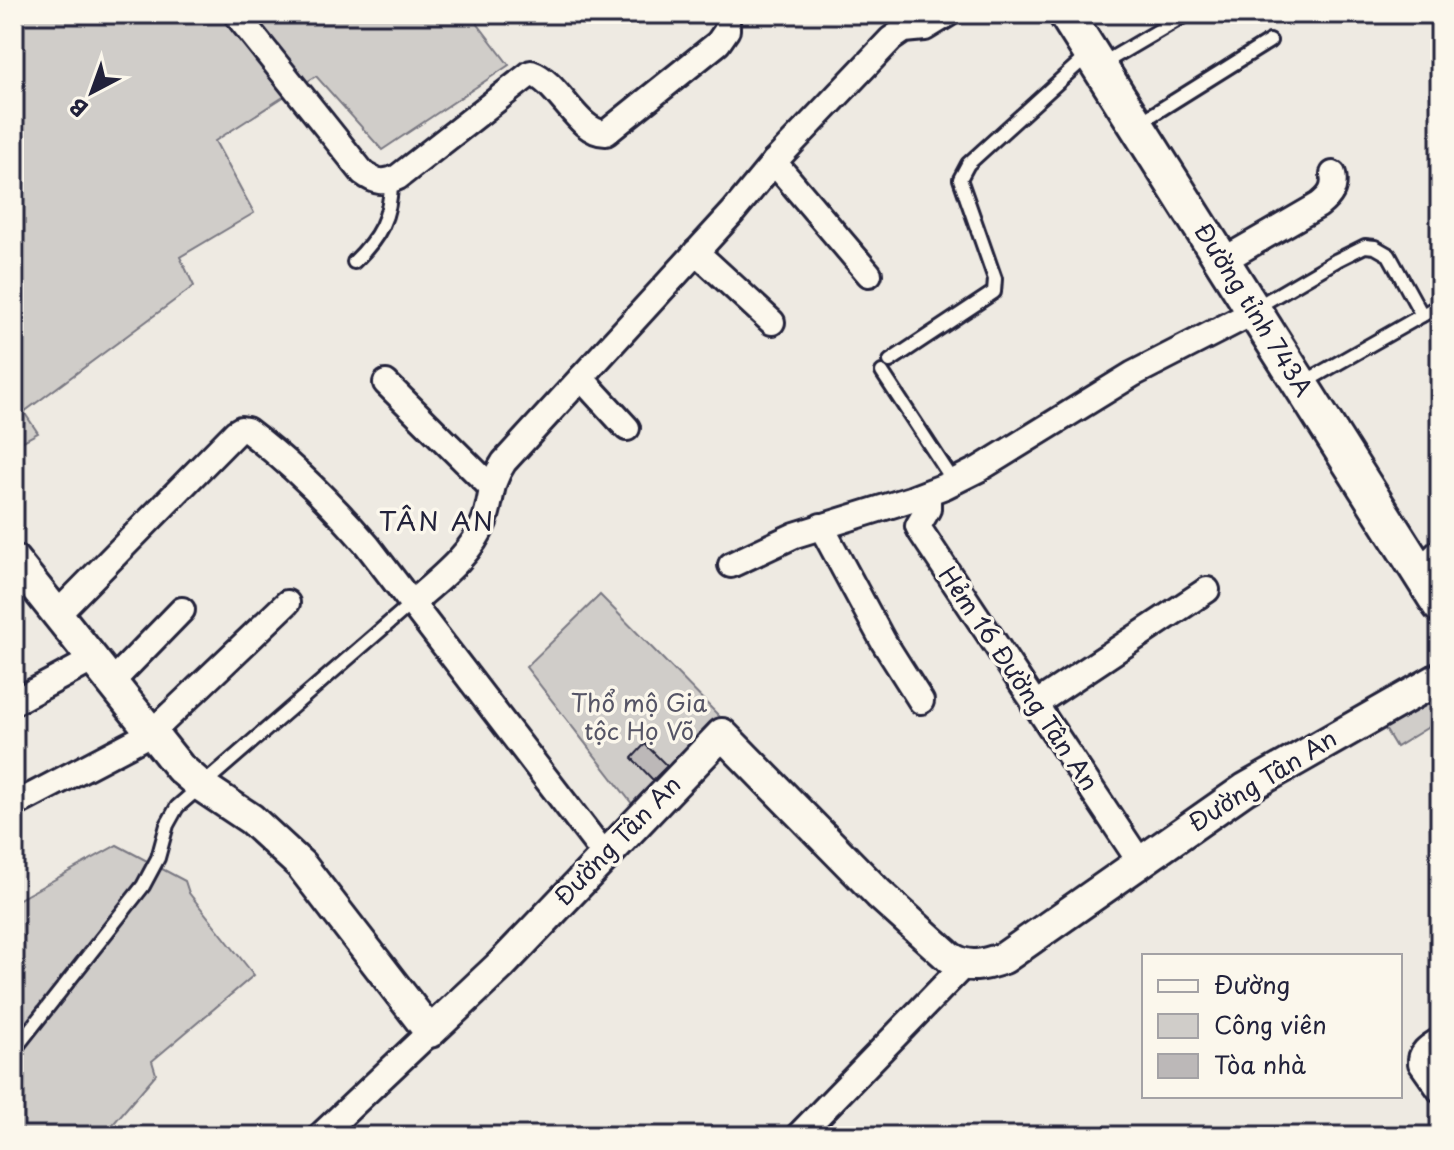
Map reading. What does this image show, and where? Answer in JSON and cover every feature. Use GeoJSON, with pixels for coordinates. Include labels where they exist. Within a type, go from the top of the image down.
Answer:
{"type":"FeatureCollection","features":[{"type":"Feature","properties":{"kind":"main road","name":"Đường tỉnh 743A"},"geometry":{"type":"LineString","coordinates":[[1066,14],[1440,605]]}},
{"type":"Feature","properties":{"kind":"street"},"geometry":{"type":"LineString","coordinates":[[236,14],[363,173],[374,181],[391,181],[531,73],[549,83],[586,125],[598,133],[606,133],[718,43],[727,30],[727,14]]}},
{"type":"Feature","properties":{"kind":"street"},"geometry":{"type":"LineString","coordinates":[[413,602],[471,544],[485,520],[490,486],[504,462],[774,162],[891,39],[904,30],[925,28],[948,14]]}},
{"type":"Feature","properties":{"kind":"street"},"geometry":{"type":"LineString","coordinates":[[774,162],[869,274]]}},
{"type":"Feature","properties":{"kind":"street"},"geometry":{"type":"LineString","coordinates":[[1222,261],[1319,205],[1329,196],[1335,184],[1333,174]]}},
{"type":"Feature","properties":{"kind":"street"},"geometry":{"type":"LineString","coordinates":[[696,252],[772,322]]}},
{"type":"Feature","properties":{"kind":"street"},"geometry":{"type":"LineString","coordinates":[[731,565],[795,535],[954,482],[1133,374],[1253,310]]}},
{"type":"Feature","properties":{"kind":"street"},"geometry":{"type":"LineString","coordinates":[[581,378],[627,428]]}},
{"type":"Feature","properties":{"kind":"street"},"geometry":{"type":"LineString","coordinates":[[386,383],[490,486]]}},
{"type":"Feature","properties":{"kind":"street"},"geometry":{"type":"LineString","coordinates":[[56,615],[241,429],[247,430],[279,454],[329,502],[413,602],[604,854]]}},
{"type":"Feature","properties":{"kind":"street","name":"Hẻm 16 Đường Tân An"},"geometry":{"type":"LineString","coordinates":[[928,493],[928,509],[918,526],[921,532],[1140,862]]}},
{"type":"Feature","properties":{"kind":"street"},"geometry":{"type":"LineString","coordinates":[[821,526],[883,641],[921,701]]}},
{"type":"Feature","properties":{"kind":"street"},"geometry":{"type":"LineString","coordinates":[[14,560],[180,768],[251,819],[301,865],[430,1032],[320,1136]]}},
{"type":"Feature","properties":{"kind":"street"},"geometry":{"type":"LineString","coordinates":[[1034,705],[1207,590]]}},
{"type":"Feature","properties":{"kind":"street"},"geometry":{"type":"LineString","coordinates":[[14,805],[151,733],[287,603]]}},
{"type":"Feature","properties":{"kind":"street"},"geometry":{"type":"LineString","coordinates":[[14,702],[101,671],[182,610]]}},
{"type":"Feature","properties":{"kind":"street","name":"Đường Tân An"},"geometry":{"type":"LineString","coordinates":[[430,1032],[500,966],[722,734],[907,921],[949,957],[964,965],[984,965],[1004,958],[1245,789],[1440,678]]}},
{"type":"Feature","properties":{"kind":"street"},"geometry":{"type":"LineString","coordinates":[[798,1136],[964,965]]}},
{"type":"Feature","properties":{"kind":"street"},"geometry":{"type":"LineString","coordinates":[[1440,1040],[1424,1051],[1421,1058],[1421,1063],[1440,1090]]}},
{"type":"Feature","properties":{"kind":"lane"},"geometry":{"type":"LineString","coordinates":[[890,361],[994,292],[995,279],[960,179],[968,164],[1094,59],[1187,14]]}},
{"type":"Feature","properties":{"kind":"lane"},"geometry":{"type":"LineString","coordinates":[[1136,125],[1270,41]]}},
{"type":"Feature","properties":{"kind":"lane"},"geometry":{"type":"LineString","coordinates":[[354,262],[379,235],[387,219],[391,181]]}},
{"type":"Feature","properties":{"kind":"lane"},"geometry":{"type":"LineString","coordinates":[[1253,310],[1365,246],[1375,247],[1389,255],[1422,315]]}},
{"type":"Feature","properties":{"kind":"lane"},"geometry":{"type":"LineString","coordinates":[[1300,384],[1440,305]]}},
{"type":"Feature","properties":{"kind":"lane"},"geometry":{"type":"LineString","coordinates":[[882,372],[954,482]]}},
{"type":"Feature","properties":{"kind":"lane"},"geometry":{"type":"LineString","coordinates":[[1415,566],[1440,543]]}},
{"type":"Feature","properties":{"kind":"lane"},"geometry":{"type":"LineString","coordinates":[[14,1050],[143,886],[162,847],[171,815],[184,799],[413,602]]}},
{"type":"Feature","properties":{"kind":"green space"},"geometry":{"type":"Polygon","coordinates":[[[14,14],[470,14],[509,65],[382,150],[316,76],[215,141],[254,213],[180,257],[194,286],[24,412],[38,433],[14,446],[14,14]]]}},
{"type":"Feature","properties":{"kind":"green space","name":"Thổ mộ Gia tộc Họ Võ"},"geometry":{"type":"Polygon","coordinates":[[[600,595],[723,720],[633,805],[526,667],[600,595]]]}},
{"type":"Feature","properties":{"kind":"green space"},"geometry":{"type":"Polygon","coordinates":[[[1440,687],[1440,720],[1396,747],[1381,722],[1440,687]]]}},
{"type":"Feature","properties":{"kind":"green space"},"geometry":{"type":"Polygon","coordinates":[[[117,845],[185,881],[189,893],[254,975],[152,1061],[156,1074],[103,1136],[14,1136],[14,902],[117,845]]]}},
{"type":"Feature","properties":{"kind":"building"},"geometry":{"type":"Polygon","coordinates":[[[645,744],[667,766],[653,780],[632,758],[645,744]]]}},
{"type":"Feature","properties":{"kind":"district","name":"TÂN AN"},"geometry":{"type":"Point","coordinates":[437,522]}}]}
